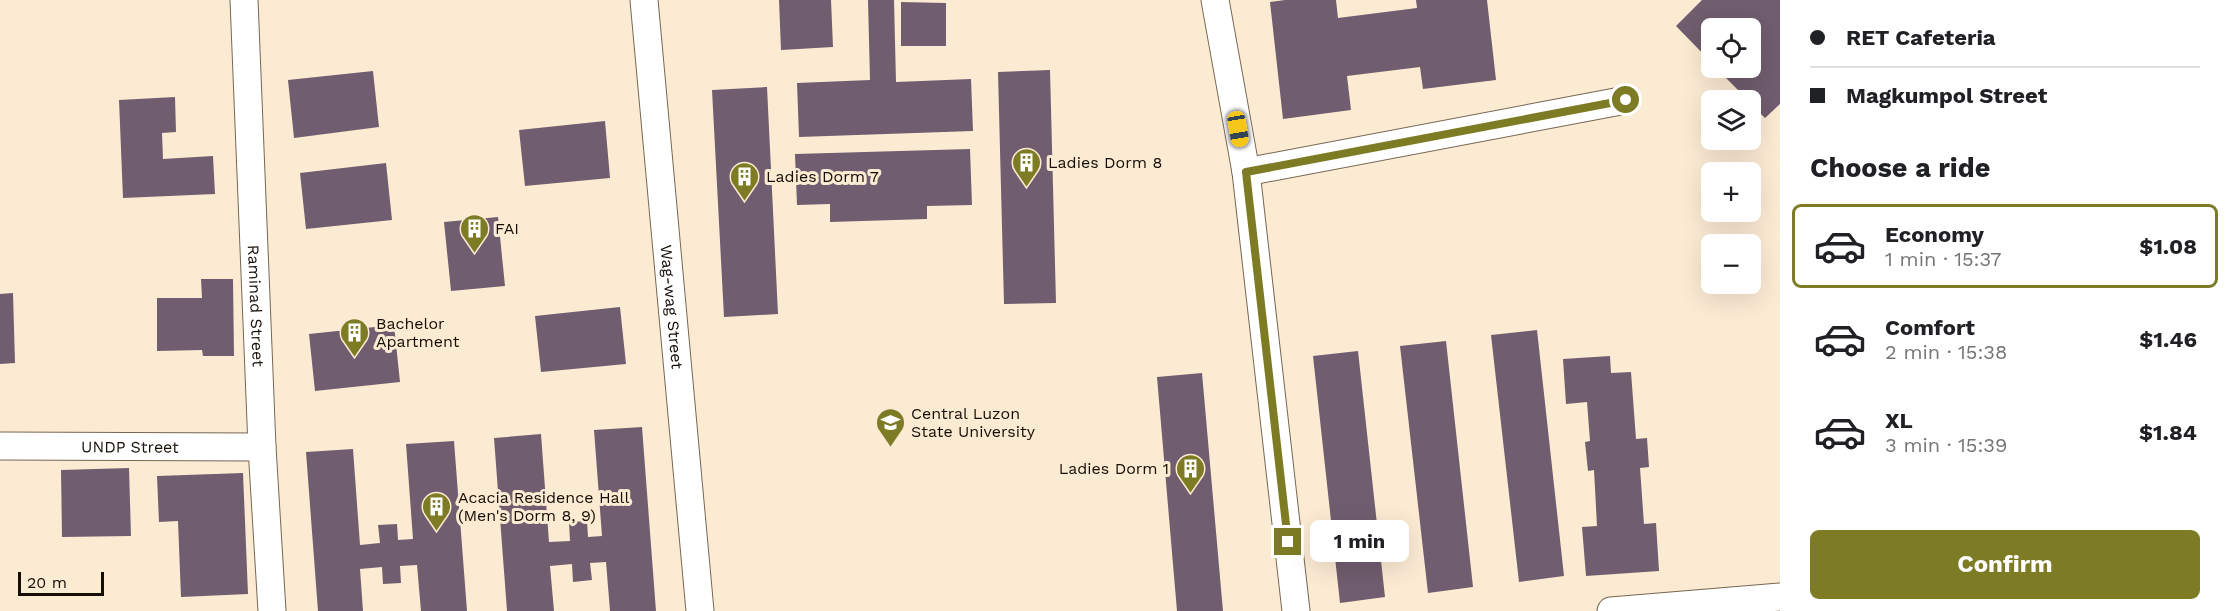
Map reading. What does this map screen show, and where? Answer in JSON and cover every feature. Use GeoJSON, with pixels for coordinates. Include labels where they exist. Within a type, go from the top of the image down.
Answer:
{"type":"FeatureCollection","features":[{"type":"Feature","properties":{"kind":"street","name":"Raminad Street"},"geometry":{"type":"LineString","coordinates":[[244,0],[262,447],[272,611]]}},
{"type":"Feature","properties":{"kind":"street","name":"Wag-wag Street"},"geometry":{"type":"LineString","coordinates":[[644,0],[700,611]]}},
{"type":"Feature","properties":{"kind":"street"},"geometry":{"type":"LineString","coordinates":[[1215,0],[1246,172],[1296,611]]}},
{"type":"Feature","properties":{"kind":"street"},"geometry":{"type":"LineString","coordinates":[[1246,172],[1626,100]]}},
{"type":"Feature","properties":{"kind":"street","name":"UNDP Street"},"geometry":{"type":"LineString","coordinates":[[0,446],[262,447]]}},
{"type":"Feature","properties":{"kind":"street"},"geometry":{"type":"LineString","coordinates":[[1611,611],[1780,597]]}},
{"type":"Feature","properties":{"kind":"building"},"geometry":{"type":"Polygon","coordinates":[[[779,0],[831,0],[833,47],[781,50],[779,0]]]}},
{"type":"Feature","properties":{"kind":"building"},"geometry":{"type":"Polygon","coordinates":[[[868,0],[894,0],[896,82],[971,79],[973,131],[799,137],[797,83],[870,80],[868,0]]]}},
{"type":"Feature","properties":{"kind":"building"},"geometry":{"type":"Polygon","coordinates":[[[1336,0],[1338,18],[1417,8],[1416,0],[1487,0],[1496,80],[1423,89],[1420,67],[1347,76],[1351,110],[1283,119],[1270,2],[1336,0]]]}},
{"type":"Feature","properties":{"kind":"building"},"geometry":{"type":"Polygon","coordinates":[[[1702,0],[1780,0],[1780,104],[1765,118],[1761,114],[1761,90],[1738,90],[1726,78],[1761,78],[1761,18],[1701,18],[1701,52],[1676,26],[1702,0]]]}},
{"type":"Feature","properties":{"kind":"building"},"geometry":{"type":"Polygon","coordinates":[[[901,2],[946,3],[946,46],[901,46],[901,2]]]}},
{"type":"Feature","properties":{"kind":"building","name":"Ladies Dorm 8"},"geometry":{"type":"Polygon","coordinates":[[[1050,70],[1056,303],[1004,304],[998,72],[1050,70]]]}},
{"type":"Feature","properties":{"kind":"building"},"geometry":{"type":"Polygon","coordinates":[[[373,71],[379,127],[294,138],[288,80],[373,71]]]}},
{"type":"Feature","properties":{"kind":"building","name":"Ladies Dorm 7"},"geometry":{"type":"Polygon","coordinates":[[[767,87],[778,314],[724,317],[712,90],[767,87]]]}},
{"type":"Feature","properties":{"kind":"building"},"geometry":{"type":"Polygon","coordinates":[[[175,97],[176,132],[162,133],[163,159],[213,156],[215,194],[123,198],[119,100],[175,97]]]}},
{"type":"Feature","properties":{"kind":"building"},"geometry":{"type":"Polygon","coordinates":[[[605,121],[610,178],[525,186],[519,130],[605,121]]]}},
{"type":"Feature","properties":{"kind":"building"},"geometry":{"type":"Polygon","coordinates":[[[970,149],[972,205],[927,206],[927,219],[830,222],[830,204],[797,205],[795,154],[970,149]]]}},
{"type":"Feature","properties":{"kind":"building"},"geometry":{"type":"Polygon","coordinates":[[[386,163],[392,220],[306,229],[300,173],[386,163]]]}},
{"type":"Feature","properties":{"kind":"building","name":"FAI"},"geometry":{"type":"Polygon","coordinates":[[[498,217],[505,286],[451,291],[444,222],[498,217]]]}},
{"type":"Feature","properties":{"kind":"building"},"geometry":{"type":"Polygon","coordinates":[[[201,279],[233,279],[234,356],[203,356],[202,350],[157,351],[157,298],[202,298],[201,279]]]}},
{"type":"Feature","properties":{"kind":"building"},"geometry":{"type":"Polygon","coordinates":[[[13,293],[15,363],[0,364],[0,294],[13,293]]]}},
{"type":"Feature","properties":{"kind":"building"},"geometry":{"type":"Polygon","coordinates":[[[620,307],[626,364],[541,372],[535,316],[620,307]]]}},
{"type":"Feature","properties":{"kind":"building","name":"Bachelor Apartment"},"geometry":{"type":"Polygon","coordinates":[[[394,325],[400,382],[315,391],[309,334],[394,325]]]}},
{"type":"Feature","properties":{"kind":"building"},"geometry":{"type":"Polygon","coordinates":[[[1537,330],[1564,576],[1519,582],[1491,335],[1537,330]]]}},
{"type":"Feature","properties":{"kind":"building"},"geometry":{"type":"Polygon","coordinates":[[[1446,341],[1473,587],[1428,593],[1400,346],[1446,341]]]}},
{"type":"Feature","properties":{"kind":"building"},"geometry":{"type":"Polygon","coordinates":[[[1358,351],[1385,597],[1340,603],[1313,356],[1358,351]]]}},
{"type":"Feature","properties":{"kind":"building"},"geometry":{"type":"Polygon","coordinates":[[[1610,356],[1611,373],[1631,372],[1636,439],[1647,438],[1649,467],[1640,468],[1644,524],[1656,523],[1659,571],[1586,576],[1582,527],[1597,526],[1594,470],[1588,471],[1585,442],[1590,441],[1587,402],[1566,404],[1563,359],[1610,356]]]}},
{"type":"Feature","properties":{"kind":"building","name":"Ladies Dorm 1"},"geometry":{"type":"Polygon","coordinates":[[[1202,373],[1223,611],[1177,611],[1157,377],[1202,373]]]}},
{"type":"Feature","properties":{"kind":"building"},"geometry":{"type":"Polygon","coordinates":[[[642,427],[656,611],[610,611],[606,562],[590,563],[592,580],[573,582],[572,564],[550,566],[554,611],[507,611],[494,438],[541,434],[549,542],[570,541],[569,522],[587,521],[588,537],[602,536],[594,430],[642,427]]]}},
{"type":"Feature","properties":{"kind":"building","name":"Acacia Residence Hall (Men's Dorm 8, 9)"},"geometry":{"type":"Polygon","coordinates":[[[454,441],[467,611],[421,611],[417,565],[400,566],[401,583],[383,584],[382,567],[360,569],[363,611],[318,611],[306,452],[353,449],[360,545],[380,543],[378,525],[397,524],[398,540],[413,539],[406,444],[454,441]]]}},
{"type":"Feature","properties":{"kind":"building"},"geometry":{"type":"Polygon","coordinates":[[[129,468],[131,536],[62,537],[61,470],[129,468]]]}},
{"type":"Feature","properties":{"kind":"building"},"geometry":{"type":"Polygon","coordinates":[[[243,473],[248,594],[181,597],[178,521],[159,522],[157,476],[243,473]]]}},
{"type":"Feature","properties":{"kind":"place","name":"Ladies Dorm 8"},"geometry":{"type":"Point","coordinates":[1027,188]}},
{"type":"Feature","properties":{"kind":"place","name":"Ladies Dorm 7"},"geometry":{"type":"Point","coordinates":[745,202]}},
{"type":"Feature","properties":{"kind":"place","name":"FAI"},"geometry":{"type":"Point","coordinates":[474,254]}},
{"type":"Feature","properties":{"kind":"place","name":"Bachelor Apartment"},"geometry":{"type":"Point","coordinates":[355,358]}},
{"type":"Feature","properties":{"kind":"place","name":"Central Luzon State University"},"geometry":{"type":"Point","coordinates":[890,448]}},
{"type":"Feature","properties":{"kind":"place","name":"Ladies Dorm 1"},"geometry":{"type":"Point","coordinates":[1190,494]}},
{"type":"Feature","properties":{"kind":"place","name":"Acacia Residence Hall (Men's Dorm 8, 9)"},"geometry":{"type":"Point","coordinates":[437,532]}},
{"type":"Feature","properties":{"kind":"route"},"geometry":{"type":"LineString","coordinates":[[1288,542],[1246,172],[1626,100]]}}]}
